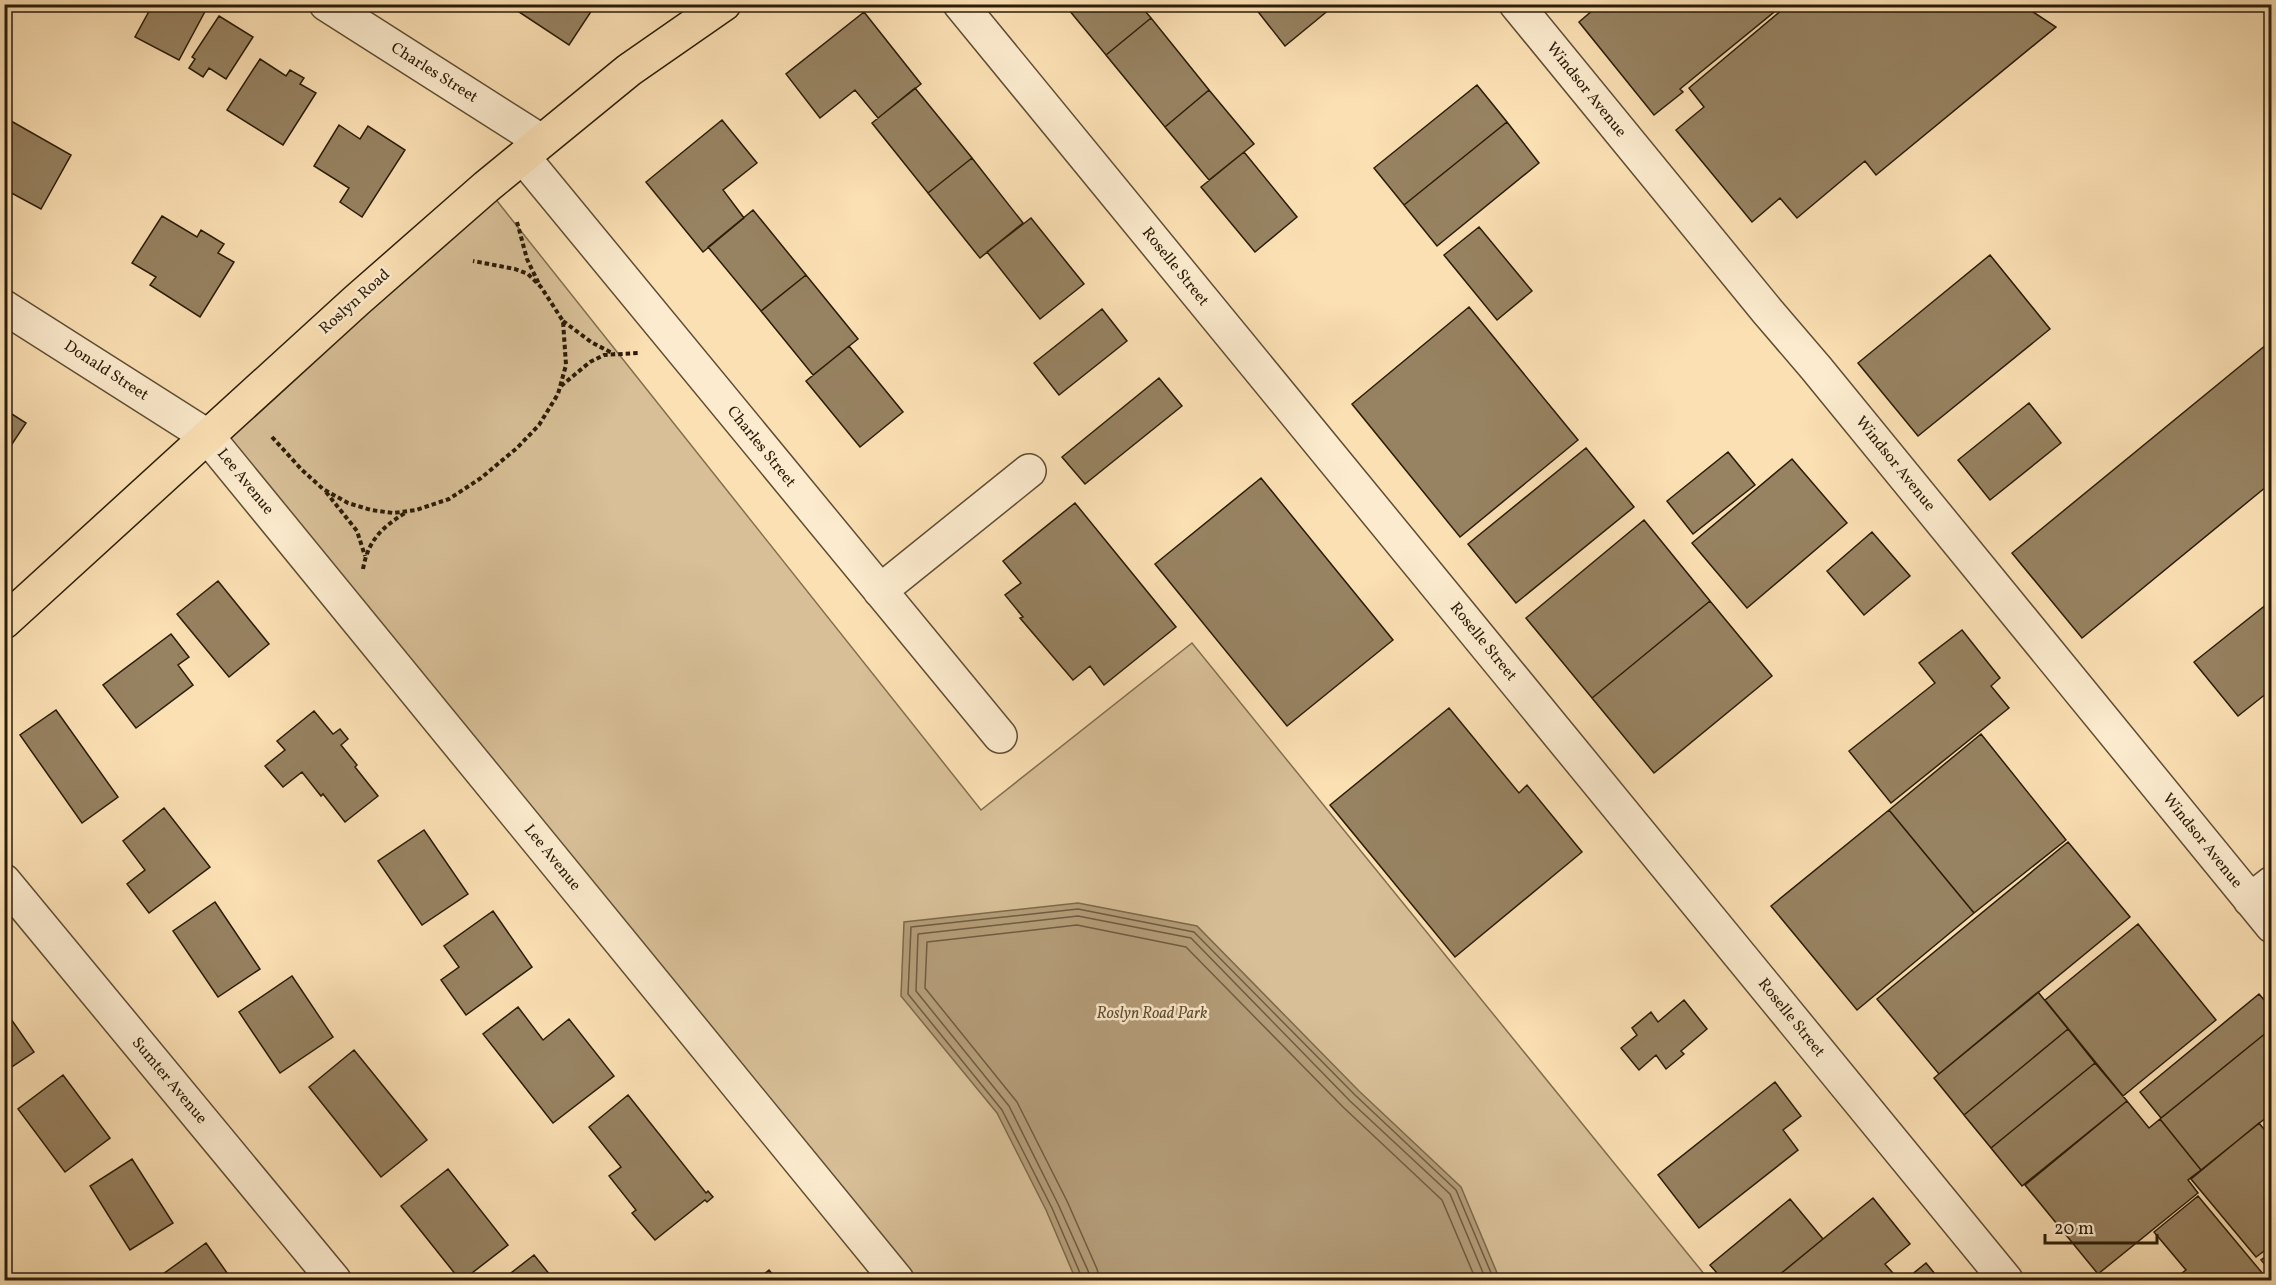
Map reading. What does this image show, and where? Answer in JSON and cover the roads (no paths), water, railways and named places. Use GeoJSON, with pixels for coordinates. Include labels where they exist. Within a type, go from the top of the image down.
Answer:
{"type":"FeatureCollection","features":[{"type":"Feature","properties":{"kind":"main road","name":"Roslyn Road"},"geometry":{"type":"LineString","coordinates":[[4,622],[402,260],[629,70],[724,4]]}},
{"type":"Feature","properties":{"kind":"street","name":"Charles Street"},"geometry":{"type":"LineString","coordinates":[[326,4],[532,149],[672,338],[1000,736]]}},
{"type":"Feature","properties":{"kind":"street","name":"Roselle Street"},"geometry":{"type":"LineString","coordinates":[[960,4],[2006,1281]]}},
{"type":"Feature","properties":{"kind":"street","name":"Windsor Avenue"},"geometry":{"type":"LineString","coordinates":[[1516,4],[1761,303],[2261,891],[2271,926]]}},
{"type":"Feature","properties":{"kind":"street","name":"Donald Street"},"geometry":{"type":"LineString","coordinates":[[4,307],[207,436]]}},
{"type":"Feature","properties":{"kind":"street","name":"Lee Avenue"},"geometry":{"type":"LineString","coordinates":[[207,436],[897,1281]]}},
{"type":"Feature","properties":{"kind":"street"},"geometry":{"type":"LineString","coordinates":[[880,591],[1029,471]]}},
{"type":"Feature","properties":{"kind":"street","name":"Sumter Avenue"},"geometry":{"type":"LineString","coordinates":[[4,881],[334,1281]]}},
{"type":"Feature","properties":{"kind":"water"},"geometry":{"type":"Polygon","coordinates":[[[1078,903],[1197,926],[1359,1091],[1461,1187],[1500,1280],[1079,1280],[1073,1273],[1046,1210],[997,1113],[901,996],[904,922],[1078,903]]]}},
{"type":"Feature","properties":{"kind":"park label","name":"Roslyn Road Park"},"geometry":{"type":"Point","coordinates":[1152,1014]}}]}
